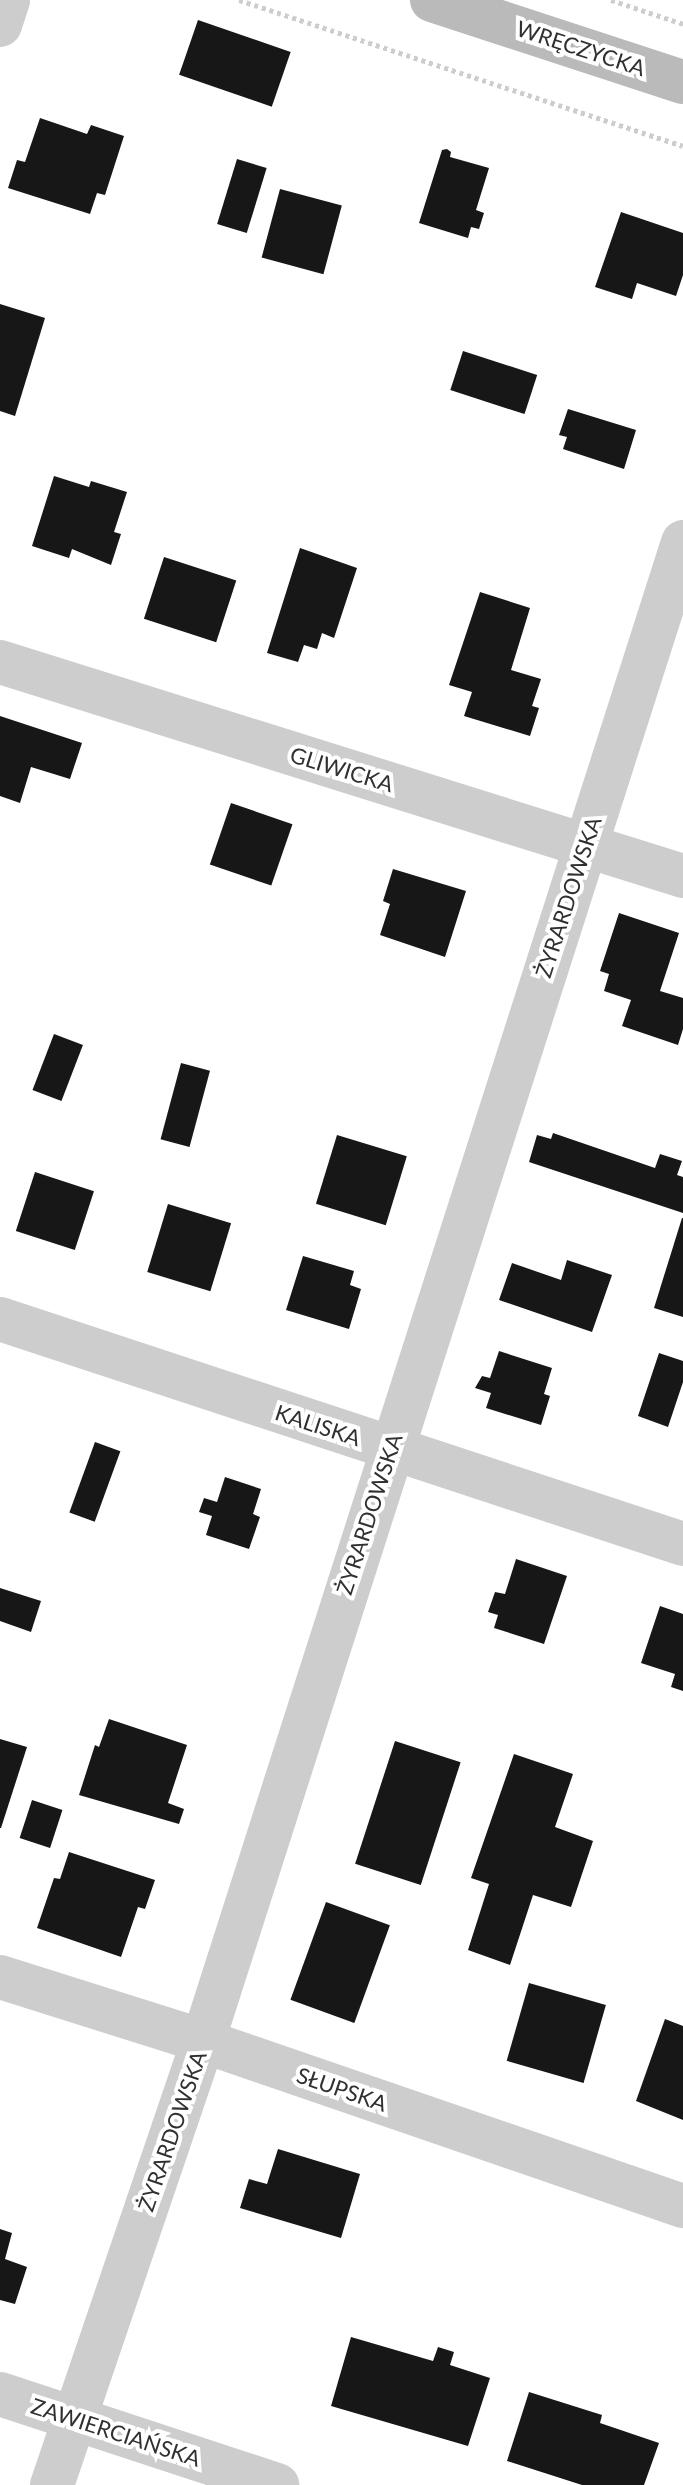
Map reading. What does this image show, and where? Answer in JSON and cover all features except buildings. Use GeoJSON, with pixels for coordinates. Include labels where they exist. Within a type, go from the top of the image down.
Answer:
{"type":"FeatureCollection","features":[{"type":"Feature","properties":{"kind":"main road","name":"WRĘCZYCKA"},"geometry":{"type":"LineString","coordinates":[[432,0],[683,82]]}},
{"type":"Feature","properties":{"kind":"street"},"geometry":{"type":"LineString","coordinates":[[0,25],[8,0]]}},
{"type":"Feature","properties":{"kind":"street","name":"ŻYRARDOWSKA"},"geometry":{"type":"LineString","coordinates":[[52,2485],[203,2041],[390,1449],[683,542]]}},
{"type":"Feature","properties":{"kind":"street","name":"GLIWICKA"},"geometry":{"type":"LineString","coordinates":[[0,662],[683,876]]}},
{"type":"Feature","properties":{"kind":"street","name":"KALISKA"},"geometry":{"type":"LineString","coordinates":[[0,1319],[683,1544]]}},
{"type":"Feature","properties":{"kind":"street","name":"SŁUPSKA"},"geometry":{"type":"LineString","coordinates":[[0,1977],[203,2041],[683,2206]]}},
{"type":"Feature","properties":{"kind":"street","name":"ZAWIERCIAŃSKA"},"geometry":{"type":"LineString","coordinates":[[0,2394],[277,2485]]}},
{"type":"Feature","properties":{"kind":"path"},"geometry":{"type":"LineString","coordinates":[[239,0],[683,146]]}},
{"type":"Feature","properties":{"kind":"path"},"geometry":{"type":"LineString","coordinates":[[611,0],[683,24]]}}]}
